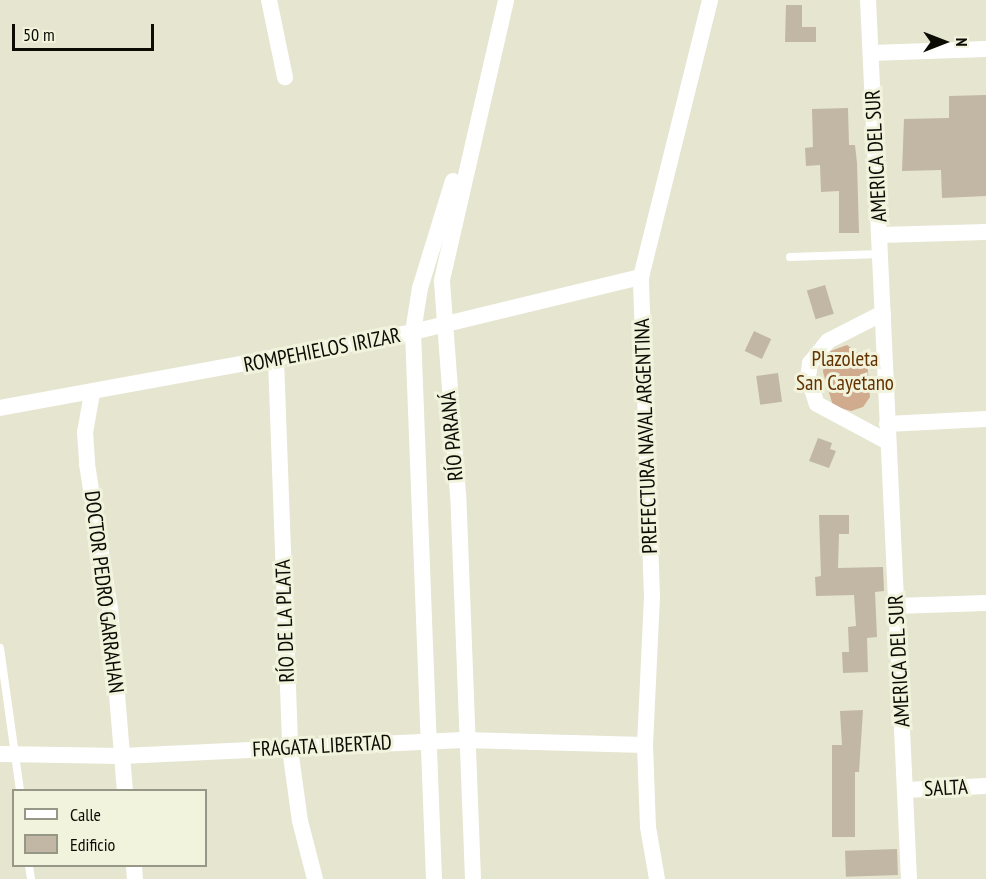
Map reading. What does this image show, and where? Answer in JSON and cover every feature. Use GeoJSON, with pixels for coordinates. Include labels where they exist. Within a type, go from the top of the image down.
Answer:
{"type":"FeatureCollection","features":[{"type":"Feature","properties":{"kind":"street"},"geometry":{"type":"LineString","coordinates":[[269,0],[285,77]]}},
{"type":"Feature","properties":{"kind":"street","name":"RÍO PARANÁ"},"geometry":{"type":"LineString","coordinates":[[434,879],[425,740],[413,332],[423,279],[480,97],[506,0]]}},
{"type":"Feature","properties":{"kind":"street","name":"PREFECTURA NAVAL ARGENTINA"},"geometry":{"type":"LineString","coordinates":[[657,879],[648,827],[645,745],[652,597],[641,277],[710,0]]}},
{"type":"Feature","properties":{"kind":"street","name":"AMERICA DEL SUR"},"geometry":{"type":"LineString","coordinates":[[868,0],[909,879]]}},
{"type":"Feature","properties":{"kind":"street"},"geometry":{"type":"LineString","coordinates":[[871,53],[986,49]]}},
{"type":"Feature","properties":{"kind":"street","name":"RÍO PARANÁ"},"geometry":{"type":"LineString","coordinates":[[473,879],[464,740],[458,495],[442,326],[442,280],[480,97]]}},
{"type":"Feature","properties":{"kind":"street"},"geometry":{"type":"LineString","coordinates":[[880,236],[986,232]]}},
{"type":"Feature","properties":{"kind":"street","name":"ROMPEHIELOS IRIZAR"},"geometry":{"type":"LineString","coordinates":[[0,408],[276,360],[442,326],[641,277]]}},
{"type":"Feature","properties":{"kind":"street"},"geometry":{"type":"LineString","coordinates":[[884,313],[828,341],[810,363],[808,378],[809,389],[822,408],[888,442]]}},
{"type":"Feature","properties":{"kind":"street","name":"RÍO DE LA PLATA"},"geometry":{"type":"LineString","coordinates":[[276,360],[290,749],[300,821],[315,879]]}},
{"type":"Feature","properties":{"kind":"street","name":"DOCTOR PEDRO GARRAHAN"},"geometry":{"type":"LineString","coordinates":[[92,393],[85,432],[87,464],[110,609],[125,789]]}},
{"type":"Feature","properties":{"kind":"street"},"geometry":{"type":"LineString","coordinates":[[887,424],[986,419]]}},
{"type":"Feature","properties":{"kind":"street"},"geometry":{"type":"LineString","coordinates":[[896,606],[986,603]]}},
{"type":"Feature","properties":{"kind":"street","name":"FRAGATA LIBERTAD"},"geometry":{"type":"LineString","coordinates":[[8,754],[122,756],[290,749],[425,740],[645,745]]}},
{"type":"Feature","properties":{"kind":"street","name":"SALTA"},"geometry":{"type":"LineString","coordinates":[[906,790],[986,786]]}},
{"type":"Feature","properties":{"kind":"lane"},"geometry":{"type":"LineString","coordinates":[[790,257],[881,254]]}},
{"type":"Feature","properties":{"kind":"lane"},"geometry":{"type":"LineString","coordinates":[[0,648],[8,754],[20,789]]}},
{"type":"Feature","properties":{"kind":"green space","name":"Plazoleta San Cayetano"},"geometry":{"type":"Polygon","coordinates":[[[847,345],[867,360],[870,397],[863,407],[851,411],[833,406],[823,372],[825,353],[847,345]]]}},
{"type":"Feature","properties":{"kind":"building"},"geometry":{"type":"Polygon","coordinates":[[[786,5],[802,5],[802,27],[816,27],[816,42],[785,42],[786,5]]]}},
{"type":"Feature","properties":{"kind":"building"},"geometry":{"type":"Polygon","coordinates":[[[986,95],[986,196],[942,198],[941,170],[902,171],[904,119],[949,118],[949,96],[986,95]]]}},
{"type":"Feature","properties":{"kind":"building"},"geometry":{"type":"Polygon","coordinates":[[[848,108],[849,145],[855,145],[857,163],[859,233],[839,233],[839,191],[821,192],[820,165],[806,166],[805,148],[813,147],[812,109],[848,108]]]}},
{"type":"Feature","properties":{"kind":"building"},"geometry":{"type":"Polygon","coordinates":[[[825,285],[834,314],[816,319],[807,291],[825,285]]]}},
{"type":"Feature","properties":{"kind":"building"},"geometry":{"type":"Polygon","coordinates":[[[754,331],[771,339],[762,359],[745,351],[754,331]]]}},
{"type":"Feature","properties":{"kind":"building"},"geometry":{"type":"Polygon","coordinates":[[[778,373],[782,402],[760,405],[756,376],[778,373]]]}},
{"type":"Feature","properties":{"kind":"building"},"geometry":{"type":"Polygon","coordinates":[[[818,438],[832,443],[830,449],[836,451],[829,468],[809,461],[818,438]]]}},
{"type":"Feature","properties":{"kind":"building"},"geometry":{"type":"Polygon","coordinates":[[[819,515],[849,515],[849,534],[839,534],[838,568],[883,567],[884,591],[875,592],[877,637],[867,638],[868,672],[843,673],[842,652],[849,652],[848,627],[856,626],[854,595],[816,596],[815,577],[821,576],[819,515]]]}},
{"type":"Feature","properties":{"kind":"building"},"geometry":{"type":"Polygon","coordinates":[[[863,710],[859,772],[855,772],[855,837],[832,837],[832,745],[842,745],[840,711],[863,710]]]}},
{"type":"Feature","properties":{"kind":"building"},"geometry":{"type":"Polygon","coordinates":[[[897,849],[898,875],[846,877],[845,851],[897,849]]]}}]}
